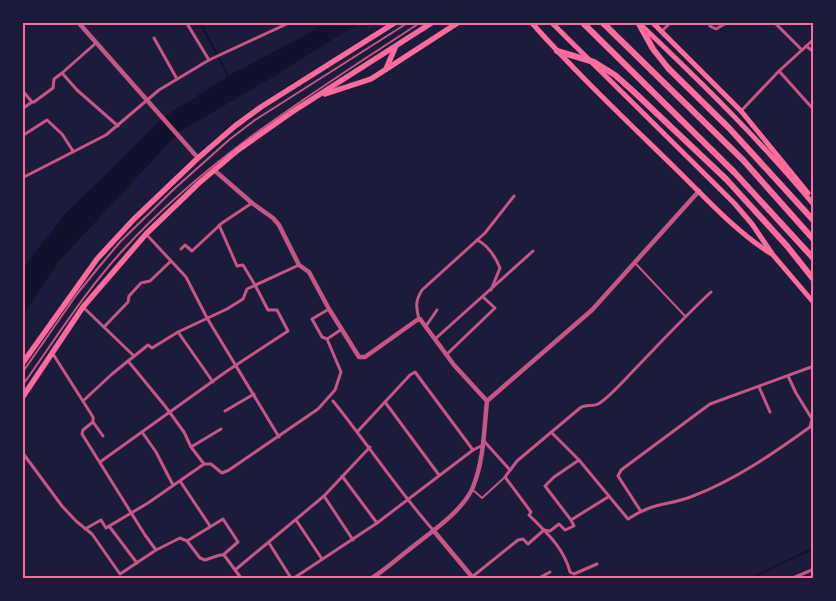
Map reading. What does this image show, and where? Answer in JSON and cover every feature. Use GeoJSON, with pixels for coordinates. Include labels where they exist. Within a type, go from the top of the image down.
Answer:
{"type":"FeatureCollection","features":[{"type":"Feature","properties":{"kind":"highway"},"geometry":{"type":"LineString","coordinates":[[22,364],[82,278],[103,252],[133,220],[198,158],[235,126],[261,107],[396,22]]}},
{"type":"Feature","properties":{"kind":"highway"},"geometry":{"type":"LineString","coordinates":[[22,398],[83,307],[146,234],[214,170],[309,101],[434,22]]}},
{"type":"Feature","properties":{"kind":"highway"},"geometry":{"type":"LineString","coordinates":[[309,101],[333,91],[361,83],[386,70],[459,22]]}},
{"type":"Feature","properties":{"kind":"highway"},"geometry":{"type":"LineString","coordinates":[[582,22],[735,173],[814,259]]}},
{"type":"Feature","properties":{"kind":"highway"},"geometry":{"type":"LineString","coordinates":[[602,22],[742,160],[814,240]]}},
{"type":"Feature","properties":{"kind":"highway"},"geometry":{"type":"LineString","coordinates":[[638,22],[653,49],[668,68],[729,128],[814,221]]}},
{"type":"Feature","properties":{"kind":"highway"},"geometry":{"type":"LineString","coordinates":[[386,70],[395,48]]}},
{"type":"Feature","properties":{"kind":"highway"},"geometry":{"type":"LineString","coordinates":[[557,50],[594,62],[615,75],[633,91],[726,179],[787,246],[814,280]]}},
{"type":"Feature","properties":{"kind":"main road"},"geometry":{"type":"LineString","coordinates":[[532,22],[557,50],[698,191],[758,246],[773,255]]}},
{"type":"Feature","properties":{"kind":"main road"},"geometry":{"type":"LineString","coordinates":[[551,22],[734,203],[752,224],[773,255],[814,303]]}},
{"type":"Feature","properties":{"kind":"main road"},"geometry":{"type":"LineString","coordinates":[[638,22],[747,128],[814,203]]}},
{"type":"Feature","properties":{"kind":"main road"},"geometry":{"type":"LineString","coordinates":[[652,22],[741,110],[814,203]]}},
{"type":"Feature","properties":{"kind":"street"},"geometry":{"type":"LineString","coordinates":[[78,22],[156,113],[198,158]]}},
{"type":"Feature","properties":{"kind":"street"},"geometry":{"type":"LineString","coordinates":[[186,22],[209,60]]}},
{"type":"Feature","properties":{"kind":"street"},"geometry":{"type":"LineString","coordinates":[[22,178],[106,135],[160,90],[214,57],[291,22]]}},
{"type":"Feature","properties":{"kind":"street"},"geometry":{"type":"LineString","coordinates":[[661,32],[671,22]]}},
{"type":"Feature","properties":{"kind":"street"},"geometry":{"type":"LineString","coordinates":[[708,22],[710,26],[716,29],[728,22]]}},
{"type":"Feature","properties":{"kind":"street"},"geometry":{"type":"LineString","coordinates":[[774,22],[802,50]]}},
{"type":"Feature","properties":{"kind":"street"},"geometry":{"type":"LineString","coordinates":[[154,38],[177,79]]}},
{"type":"Feature","properties":{"kind":"street"},"geometry":{"type":"LineString","coordinates":[[741,110],[814,39]]}},
{"type":"Feature","properties":{"kind":"street"},"geometry":{"type":"LineString","coordinates":[[22,109],[49,92],[53,88],[54,79],[96,44]]}},
{"type":"Feature","properties":{"kind":"street"},"geometry":{"type":"LineString","coordinates":[[806,46],[814,52]]}},
{"type":"Feature","properties":{"kind":"street"},"geometry":{"type":"LineString","coordinates":[[779,71],[814,110]]}},
{"type":"Feature","properties":{"kind":"street"},"geometry":{"type":"LineString","coordinates":[[62,73],[77,90],[118,126]]}},
{"type":"Feature","properties":{"kind":"street"},"geometry":{"type":"LineString","coordinates":[[22,90],[32,102]]}},
{"type":"Feature","properties":{"kind":"street"},"geometry":{"type":"LineString","coordinates":[[22,136],[47,120],[62,134],[73,151]]}},
{"type":"Feature","properties":{"kind":"street"},"geometry":{"type":"LineString","coordinates":[[214,170],[279,225],[299,265],[309,272],[358,356],[361,358],[418,319]]}},
{"type":"Feature","properties":{"kind":"street"},"geometry":{"type":"LineString","coordinates":[[372,578],[456,510],[472,489],[478,474],[487,400],[592,310],[698,191]]}},
{"type":"Feature","properties":{"kind":"street"},"geometry":{"type":"LineString","coordinates":[[418,319],[416,298],[422,290],[485,232],[514,196]]}},
{"type":"Feature","properties":{"kind":"street"},"geometry":{"type":"LineString","coordinates":[[181,249],[185,245],[192,252],[219,225],[252,204]]}},
{"type":"Feature","properties":{"kind":"street"},"geometry":{"type":"LineString","coordinates":[[100,462],[236,365],[288,331],[276,309],[268,310],[243,265],[237,266],[219,225]]}},
{"type":"Feature","properties":{"kind":"street"},"geometry":{"type":"LineString","coordinates":[[146,234],[186,278],[207,318],[279,437]]}},
{"type":"Feature","properties":{"kind":"street"},"geometry":{"type":"LineString","coordinates":[[477,240],[483,243],[493,255],[500,268],[490,290]]}},
{"type":"Feature","properties":{"kind":"street"},"geometry":{"type":"LineString","coordinates":[[435,339],[533,251]]}},
{"type":"Feature","properties":{"kind":"street"},"geometry":{"type":"LineString","coordinates":[[104,327],[128,302],[129,296],[141,283],[150,281],[171,261]]}},
{"type":"Feature","properties":{"kind":"street"},"geometry":{"type":"LineString","coordinates":[[83,401],[112,374],[148,345],[152,348],[178,332],[227,310],[243,299],[247,289],[299,265]]}},
{"type":"Feature","properties":{"kind":"street"},"geometry":{"type":"LineString","coordinates":[[597,564],[574,574],[570,572],[567,560],[559,548],[529,515],[531,512],[505,477],[517,461],[582,406],[600,403],[711,292]]}},
{"type":"Feature","properties":{"kind":"street"},"geometry":{"type":"LineString","coordinates":[[446,355],[495,308],[483,297]]}},
{"type":"Feature","properties":{"kind":"street"},"geometry":{"type":"LineString","coordinates":[[83,307],[134,356]]}},
{"type":"Feature","properties":{"kind":"street"},"geometry":{"type":"LineString","coordinates":[[85,529],[101,520],[106,528],[132,513],[204,464],[211,464],[222,473],[279,437],[318,409],[335,390],[341,369],[327,340],[322,337],[312,319],[329,309]]}},
{"type":"Feature","properties":{"kind":"street"},"geometry":{"type":"LineString","coordinates":[[426,326],[437,310]]}},
{"type":"Feature","properties":{"kind":"street"},"geometry":{"type":"LineString","coordinates":[[418,319],[423,321],[466,380],[487,400]]}},
{"type":"Feature","properties":{"kind":"street"},"geometry":{"type":"LineString","coordinates":[[327,340],[342,329]]}},
{"type":"Feature","properties":{"kind":"street"},"geometry":{"type":"LineString","coordinates":[[178,332],[213,382]]}},
{"type":"Feature","properties":{"kind":"street"},"geometry":{"type":"LineString","coordinates":[[52,354],[93,416],[93,422],[103,436]]}},
{"type":"Feature","properties":{"kind":"street"},"geometry":{"type":"LineString","coordinates":[[128,361],[170,413],[204,464]]}},
{"type":"Feature","properties":{"kind":"street"},"geometry":{"type":"LineString","coordinates":[[640,510],[618,476],[621,470],[710,404],[814,366]]}},
{"type":"Feature","properties":{"kind":"street"},"geometry":{"type":"LineString","coordinates":[[358,432],[413,372],[473,450]]}},
{"type":"Feature","properties":{"kind":"street"},"geometry":{"type":"LineString","coordinates":[[551,432],[579,460],[628,519],[640,510],[691,497],[713,488],[772,454],[810,427],[812,419],[788,376]]}},
{"type":"Feature","properties":{"kind":"street"},"geometry":{"type":"LineString","coordinates":[[759,387],[770,412]]}},
{"type":"Feature","properties":{"kind":"street"},"geometry":{"type":"LineString","coordinates":[[225,411],[254,394]]}},
{"type":"Feature","properties":{"kind":"street"},"geometry":{"type":"LineString","coordinates":[[333,400],[407,499],[472,578],[518,540],[524,539],[528,544],[544,530]]}},
{"type":"Feature","properties":{"kind":"street"},"geometry":{"type":"LineString","coordinates":[[385,402],[439,474]]}},
{"type":"Feature","properties":{"kind":"street"},"geometry":{"type":"LineString","coordinates":[[93,422],[82,430],[82,433],[156,550]]}},
{"type":"Feature","properties":{"kind":"street"},"geometry":{"type":"LineString","coordinates":[[191,447],[221,429]]}},
{"type":"Feature","properties":{"kind":"street"},"geometry":{"type":"LineString","coordinates":[[142,432],[156,452],[173,485]]}},
{"type":"Feature","properties":{"kind":"street"},"geometry":{"type":"LineString","coordinates":[[269,542],[292,578],[377,523],[483,442]]}},
{"type":"Feature","properties":{"kind":"street"},"geometry":{"type":"LineString","coordinates":[[483,442],[510,470]]}},
{"type":"Feature","properties":{"kind":"street"},"geometry":{"type":"LineString","coordinates":[[235,570],[324,496],[370,447]]}},
{"type":"Feature","properties":{"kind":"street"},"geometry":{"type":"LineString","coordinates":[[22,452],[62,506],[92,534],[120,574],[156,550],[179,538],[187,541],[200,558],[205,560],[223,555],[238,542],[223,519],[187,541]]}},
{"type":"Feature","properties":{"kind":"street"},"geometry":{"type":"LineString","coordinates":[[544,530],[550,531],[559,524],[565,530],[574,526],[545,487],[554,477],[579,460]]}},
{"type":"Feature","properties":{"kind":"street"},"geometry":{"type":"LineString","coordinates":[[342,476],[377,523]]}},
{"type":"Feature","properties":{"kind":"street"},"geometry":{"type":"LineString","coordinates":[[180,480],[210,526]]}},
{"type":"Feature","properties":{"kind":"street"},"geometry":{"type":"LineString","coordinates":[[324,496],[353,540]]}},
{"type":"Feature","properties":{"kind":"street"},"geometry":{"type":"LineString","coordinates":[[570,520],[608,497]]}},
{"type":"Feature","properties":{"kind":"street"},"geometry":{"type":"LineString","coordinates":[[296,520],[322,559]]}},
{"type":"Feature","properties":{"kind":"street"},"geometry":{"type":"LineString","coordinates":[[109,526],[136,563]]}},
{"type":"Feature","properties":{"kind":"street"},"geometry":{"type":"LineString","coordinates":[[223,555],[241,578]]}},
{"type":"Feature","properties":{"kind":"street"},"geometry":{"type":"LineString","coordinates":[[793,578],[814,569]]}},
{"type":"Feature","properties":{"kind":"street"},"geometry":{"type":"LineString","coordinates":[[539,578],[550,572]]}},
{"type":"Feature","properties":{"kind":"lane"},"geometry":{"type":"LineString","coordinates":[[22,373],[77,294],[98,268],[120,242],[181,183],[230,139],[255,120],[409,22]]}},
{"type":"Feature","properties":{"kind":"lane"},"geometry":{"type":"LineString","coordinates":[[22,386],[102,274],[136,236],[198,176],[282,113],[421,22]]}},
{"type":"Feature","properties":{"kind":"lane"},"geometry":{"type":"LineString","coordinates":[[634,262],[685,316]]}},
{"type":"Feature","properties":{"kind":"lane"},"geometry":{"type":"LineString","coordinates":[[472,489],[482,498],[505,477]]}},
{"type":"Feature","properties":{"kind":"shaded area"},"geometry":{"type":"Polygon","coordinates":[[[324,23],[359,23],[273,77],[179,132],[60,260],[23,315],[23,270],[32,256],[65,214],[164,117],[228,76],[304,36],[324,23]]]}},
{"type":"Feature","properties":{"kind":"waterway"},"geometry":{"type":"LineString","coordinates":[[200,22],[229,78]]}},
{"type":"Feature","properties":{"kind":"waterway"},"geometry":{"type":"LineString","coordinates":[[751,578],[814,548]]}}]}
